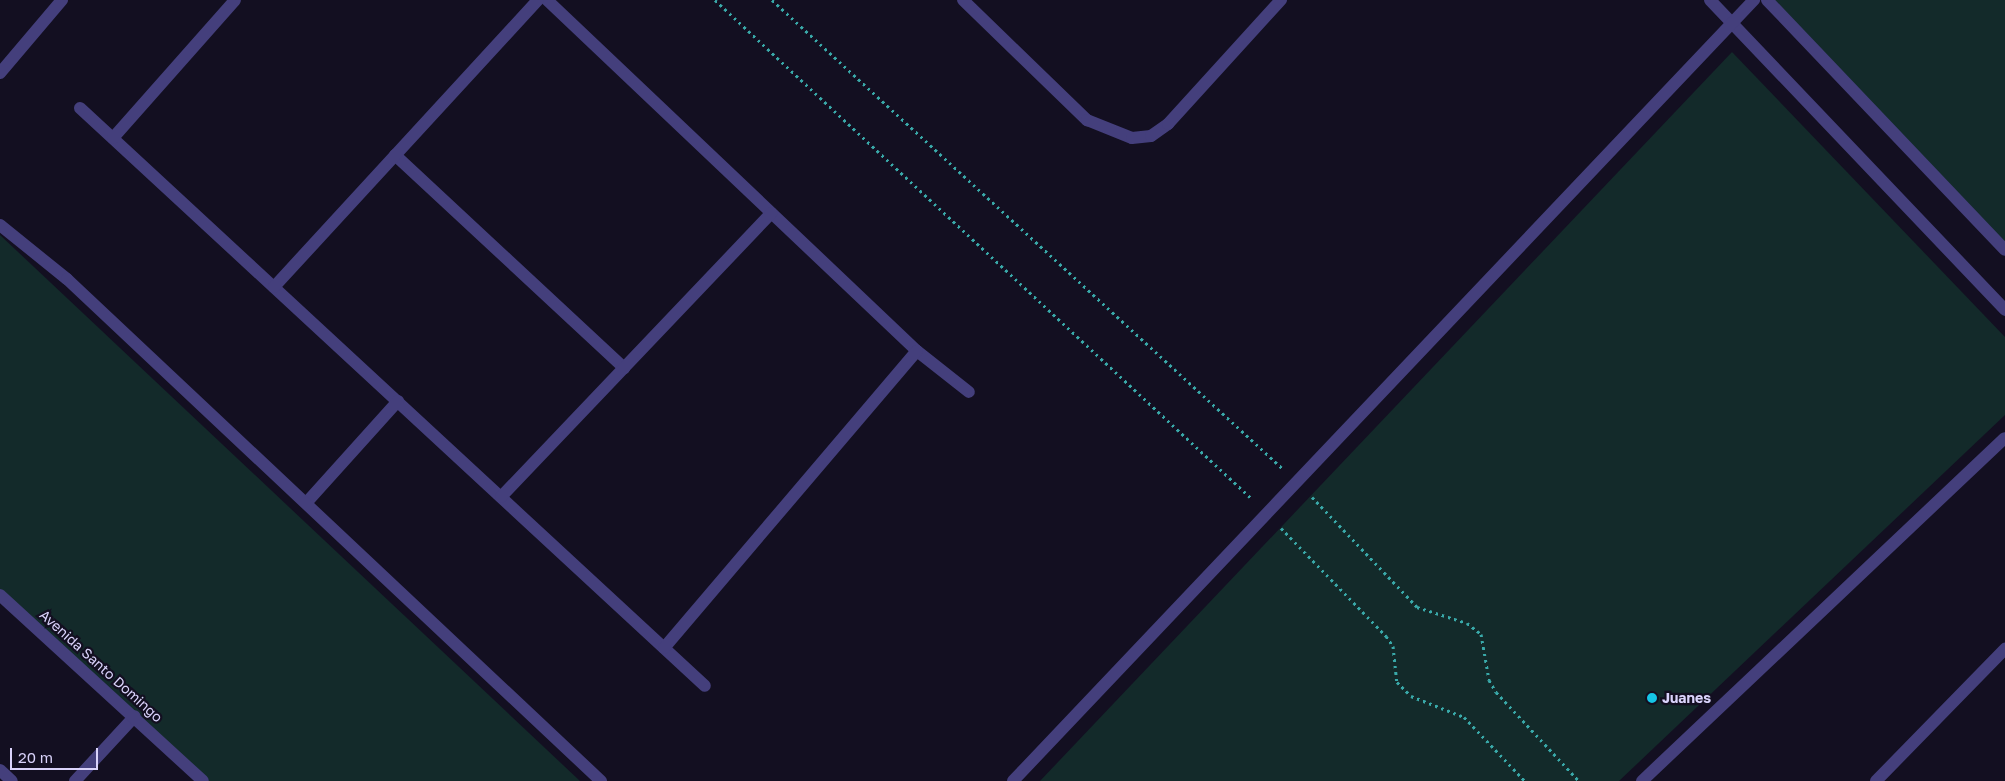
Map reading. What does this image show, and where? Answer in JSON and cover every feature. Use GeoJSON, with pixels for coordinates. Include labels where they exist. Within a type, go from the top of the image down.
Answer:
{"type":"FeatureCollection","features":[{"type":"Feature","properties":{"kind":"street"},"geometry":{"type":"LineString","coordinates":[[0,73],[62,0]]}},
{"type":"Feature","properties":{"kind":"street"},"geometry":{"type":"LineString","coordinates":[[113,138],[235,0]]}},
{"type":"Feature","properties":{"kind":"street"},"geometry":{"type":"LineString","coordinates":[[274,287],[538,0]]}},
{"type":"Feature","properties":{"kind":"street"},"geometry":{"type":"LineString","coordinates":[[547,0],[917,351],[969,392]]}},
{"type":"Feature","properties":{"kind":"street"},"geometry":{"type":"LineString","coordinates":[[964,0],[1087,120],[1132,138],[1150,136],[1168,124],[1280,0]]}},
{"type":"Feature","properties":{"kind":"street"},"geometry":{"type":"LineString","coordinates":[[1710,0],[1735,24],[2005,310]]}},
{"type":"Feature","properties":{"kind":"street"},"geometry":{"type":"LineString","coordinates":[[1013,781],[1735,24],[1754,0]]}},
{"type":"Feature","properties":{"kind":"street"},"geometry":{"type":"LineString","coordinates":[[1767,0],[2005,250]]}},
{"type":"Feature","properties":{"kind":"street"},"geometry":{"type":"LineString","coordinates":[[80,108],[705,686]]}},
{"type":"Feature","properties":{"kind":"street"},"geometry":{"type":"LineString","coordinates":[[394,156],[624,368]]}},
{"type":"Feature","properties":{"kind":"street"},"geometry":{"type":"LineString","coordinates":[[501,497],[771,213]]}},
{"type":"Feature","properties":{"kind":"street"},"geometry":{"type":"LineString","coordinates":[[0,225],[67,279],[307,502],[601,781]]}},
{"type":"Feature","properties":{"kind":"street"},"geometry":{"type":"LineString","coordinates":[[664,648],[917,351]]}},
{"type":"Feature","properties":{"kind":"street"},"geometry":{"type":"LineString","coordinates":[[307,502],[398,401]]}},
{"type":"Feature","properties":{"kind":"street"},"geometry":{"type":"LineString","coordinates":[[1642,781],[2005,438]]}},
{"type":"Feature","properties":{"kind":"street","name":"Avenida Santo Domingo"},"geometry":{"type":"LineString","coordinates":[[0,595],[135,716],[203,781]]}},
{"type":"Feature","properties":{"kind":"street"},"geometry":{"type":"LineString","coordinates":[[1876,781],[2005,649]]}},
{"type":"Feature","properties":{"kind":"street"},"geometry":{"type":"LineString","coordinates":[[75,781],[135,716]]}},
{"type":"Feature","properties":{"kind":"street"},"geometry":{"type":"LineString","coordinates":[[0,770],[12,781]]}},
{"type":"Feature","properties":{"kind":"path"},"geometry":{"type":"LineString","coordinates":[[715,0],[1268,514],[1386,636],[1393,646],[1398,682],[1411,696],[1464,716],[1525,781]]}},
{"type":"Feature","properties":{"kind":"path"},"geometry":{"type":"LineString","coordinates":[[772,0],[1298,482],[1417,606],[1467,623],[1481,634],[1489,680],[1496,692],[1579,781]]}},
{"type":"Feature","properties":{"kind":"green space"},"geometry":{"type":"Polygon","coordinates":[[[1775,0],[2005,0],[2005,254],[1775,0]]]}},
{"type":"Feature","properties":{"kind":"green space"},"geometry":{"type":"Polygon","coordinates":[[[1732,52],[2005,337],[2005,415],[1619,781],[1040,781],[1732,52]]]}},
{"type":"Feature","properties":{"kind":"green space"},"geometry":{"type":"Polygon","coordinates":[[[0,235],[580,781],[204,781],[0,596],[0,235]]]}},
{"type":"Feature","properties":{"kind":"place","name":"Juanes"},"geometry":{"type":"Point","coordinates":[1652,698]}}]}
